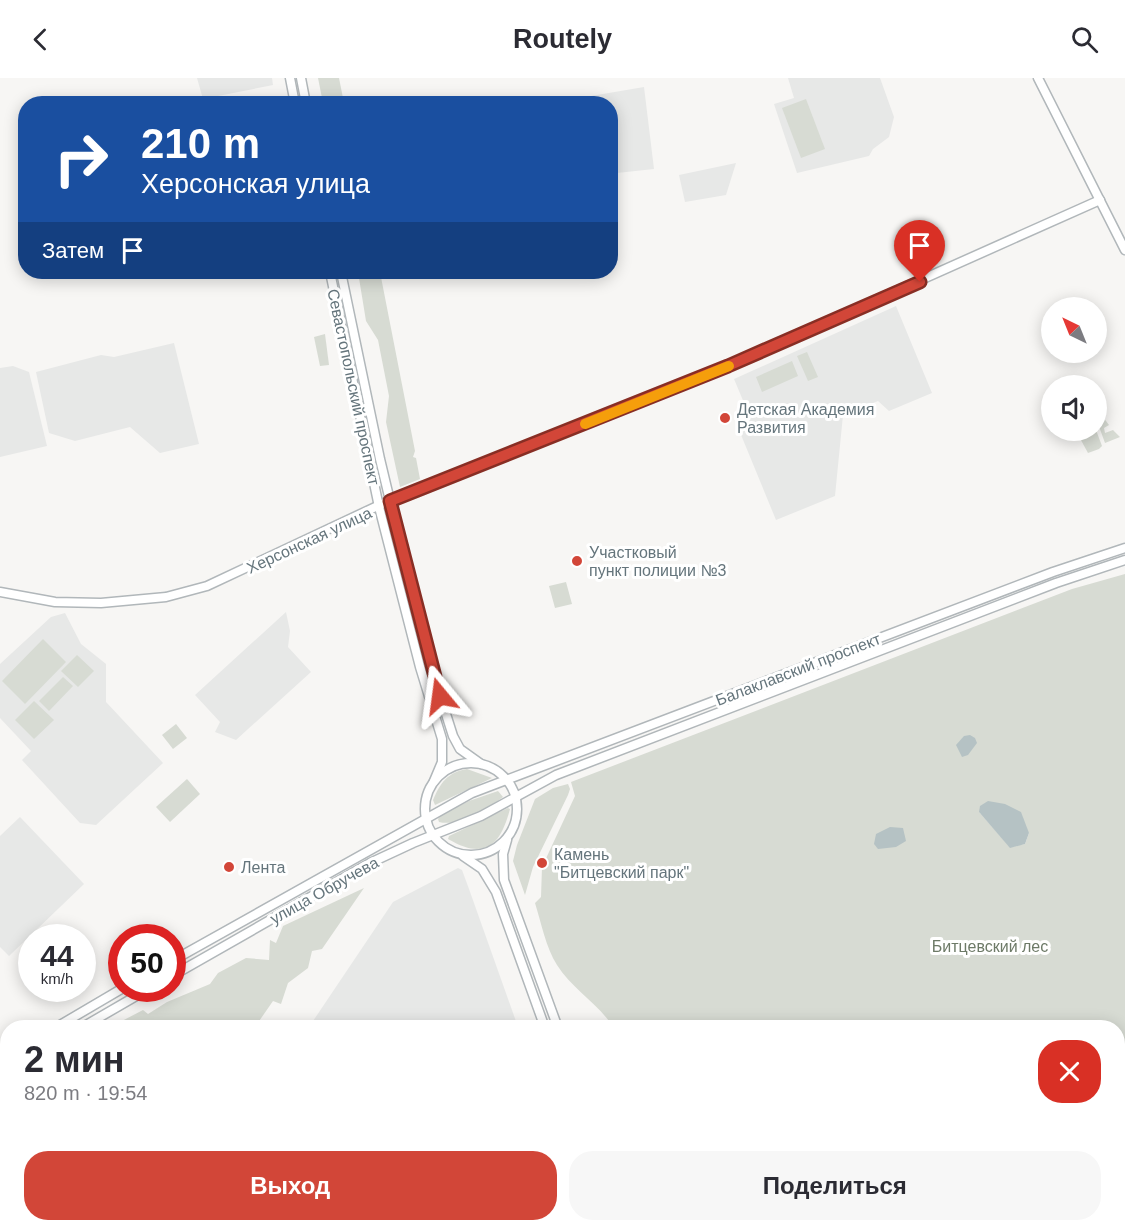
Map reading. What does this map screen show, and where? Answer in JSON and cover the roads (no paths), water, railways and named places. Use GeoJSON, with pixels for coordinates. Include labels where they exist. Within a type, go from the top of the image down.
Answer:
{"type":"FeatureCollection","features":[{"type":"Feature","properties":{"kind":"main road"},"geometry":{"type":"LineString","coordinates":[[290,78],[293,96]]}},
{"type":"Feature","properties":{"kind":"main road"},"geometry":{"type":"LineString","coordinates":[[301,78],[304,96]]}},
{"type":"Feature","properties":{"kind":"main road"},"geometry":{"type":"LineString","coordinates":[[1038,78],[1125,250]]}},
{"type":"Feature","properties":{"kind":"main road","name":"Херсонская улица"},"geometry":{"type":"LineString","coordinates":[[0,592],[35,600],[70,603],[128,601],[175,595],[223,579],[390,501],[728,366],[1100,200]]}},
{"type":"Feature","properties":{"kind":"main road","name":"Севастопольский проспект"},"geometry":{"type":"LineString","coordinates":[[331,279],[379,507],[420,667],[442,739],[442,762],[426,796],[425,818]]}},
{"type":"Feature","properties":{"kind":"main road","name":"Севастопольский проспект"},"geometry":{"type":"LineString","coordinates":[[342,279],[390,501],[426,651],[446,719],[460,749],[506,780]]}},
{"type":"Feature","properties":{"kind":"main road","name":"Балаклавский проспект"},"geometry":{"type":"LineString","coordinates":[[472,793],[1053,572],[1125,548]]}},
{"type":"Feature","properties":{"kind":"main road","name":"Балаклавский проспект"},"geometry":{"type":"LineString","coordinates":[[481,816],[556,775],[1056,583],[1125,560]]}},
{"type":"Feature","properties":{"kind":"main road"},"geometry":{"type":"LineString","coordinates":[[434,781],[448,768],[458,763],[481,764]]}},
{"type":"Feature","properties":{"kind":"main road"},"geometry":{"type":"LineString","coordinates":[[506,780],[517,796],[516,814],[503,854],[504,880],[555,1020]]}},
{"type":"Feature","properties":{"kind":"main road","name":"улица Обручева"},"geometry":{"type":"LineString","coordinates":[[186,953],[472,793]]}},
{"type":"Feature","properties":{"kind":"main road","name":"улица Обручева"},"geometry":{"type":"LineString","coordinates":[[186,968],[370,863],[481,816]]}},
{"type":"Feature","properties":{"kind":"main road"},"geometry":{"type":"LineString","coordinates":[[425,818],[434,836],[482,869],[496,892],[542,1020]]}},
{"type":"Feature","properties":{"kind":"main road"},"geometry":{"type":"LineString","coordinates":[[460,855],[484,854],[499,846],[510,834]]}},
{"type":"Feature","properties":{"kind":"main road"},"geometry":{"type":"LineString","coordinates":[[69,1020],[108,997]]}},
{"type":"Feature","properties":{"kind":"main road"},"geometry":{"type":"LineString","coordinates":[[95,1020],[126,1002]]}},
{"type":"Feature","properties":{"kind":"place","name":"Детская Академия Развития"},"geometry":{"type":"Point","coordinates":[725,418]}},
{"type":"Feature","properties":{"kind":"place","name":"Участковый пункт полиции №3"},"geometry":{"type":"Point","coordinates":[577,561]}},
{"type":"Feature","properties":{"kind":"place","name":"Камень \"Битцевский парк\""},"geometry":{"type":"Point","coordinates":[542,863]}},
{"type":"Feature","properties":{"kind":"place","name":"Лента"},"geometry":{"type":"Point","coordinates":[229,867]}},
{"type":"Feature","properties":{"kind":"park label","name":"Битцевский лес"},"geometry":{"type":"Point","coordinates":[990,946]}}]}
